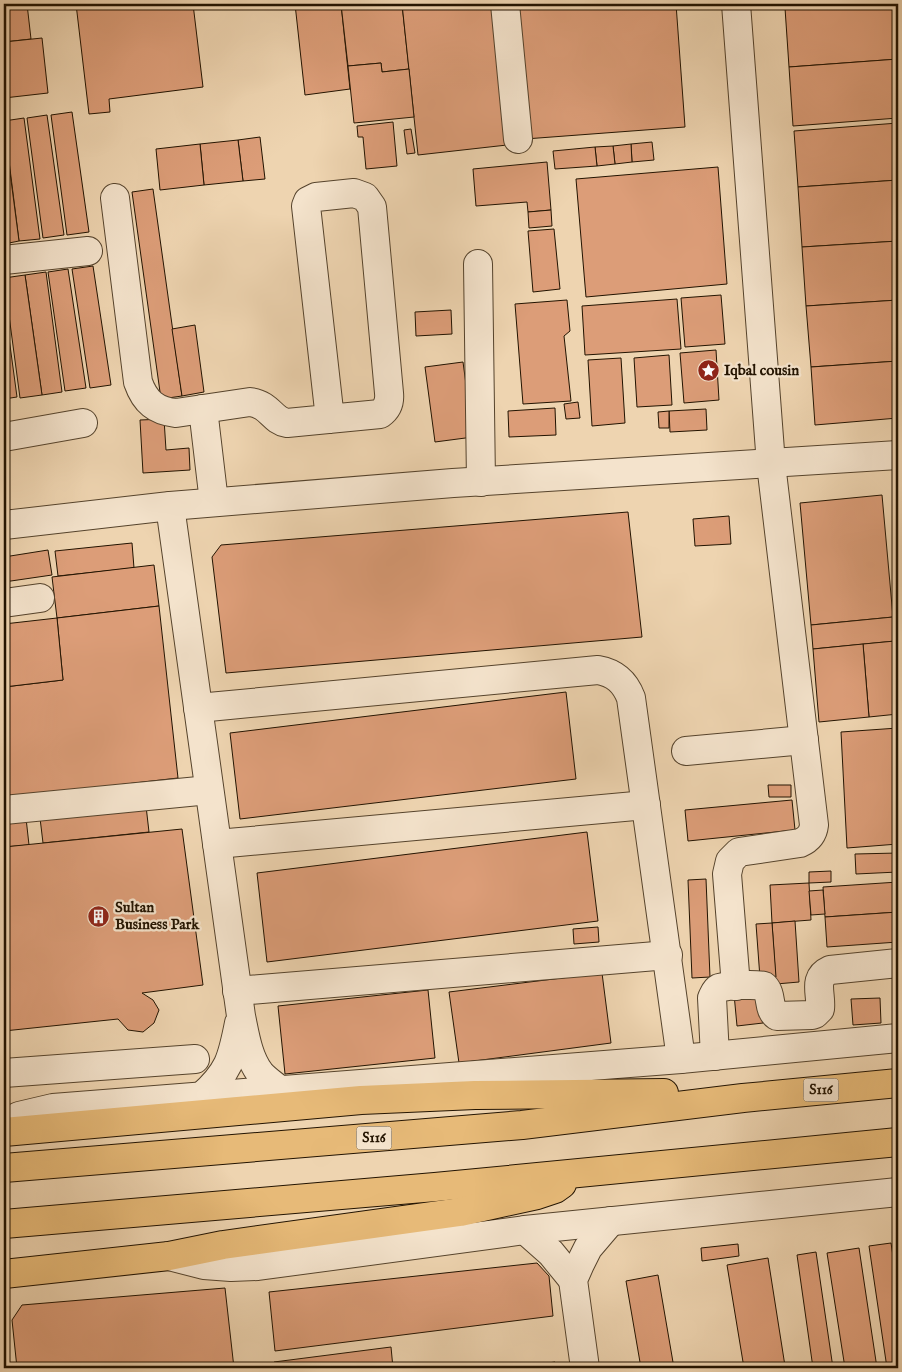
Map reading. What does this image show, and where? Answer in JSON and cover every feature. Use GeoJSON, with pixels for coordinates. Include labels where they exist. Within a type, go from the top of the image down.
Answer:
{"type":"FeatureCollection","features":[{"type":"Feature","properties":{"kind":"highway","name":"S116"},"geometry":{"type":"LineString","coordinates":[[4,1168],[522,1125],[743,1098],[898,1083]]}},
{"type":"Feature","properties":{"kind":"highway"},"geometry":{"type":"LineString","coordinates":[[4,1132],[361,1100],[475,1095],[636,1093],[743,1098]]}},
{"type":"Feature","properties":{"kind":"highway"},"geometry":{"type":"LineString","coordinates":[[4,1224],[578,1174],[898,1142]]}},
{"type":"Feature","properties":{"kind":"highway"},"geometry":{"type":"LineString","coordinates":[[4,1274],[169,1256],[223,1245],[451,1214],[491,1207],[546,1192],[555,1189],[578,1174]]}},
{"type":"Feature","properties":{"kind":"street"},"geometry":{"type":"LineString","coordinates":[[505,4],[518,139]]}},
{"type":"Feature","properties":{"kind":"street"},"geometry":{"type":"LineString","coordinates":[[736,4],[771,464],[814,825],[811,837],[800,843],[739,852],[734,855],[727,867],[736,986]]}},
{"type":"Feature","properties":{"kind":"street"},"geometry":{"type":"LineString","coordinates":[[115,198],[138,382],[142,393],[157,409],[166,412],[176,414],[250,402],[266,407],[278,420],[283,422],[330,419],[380,414],[384,411],[390,399],[372,207],[366,197],[354,193],[316,197],[308,201],[306,206],[330,419]]}},
{"type":"Feature","properties":{"kind":"street"},"geometry":{"type":"LineString","coordinates":[[4,260],[88,251]]}},
{"type":"Feature","properties":{"kind":"street"},"geometry":{"type":"LineString","coordinates":[[478,264],[481,482]]}},
{"type":"Feature","properties":{"kind":"street"},"geometry":{"type":"LineString","coordinates":[[202,409],[214,502]]}},
{"type":"Feature","properties":{"kind":"street"},"geometry":{"type":"LineString","coordinates":[[4,437],[84,423]]}},
{"type":"Feature","properties":{"kind":"street"},"geometry":{"type":"LineString","coordinates":[[4,525],[214,502],[481,482],[898,455]]}},
{"type":"Feature","properties":{"kind":"street"},"geometry":{"type":"LineString","coordinates":[[170,506],[239,1004],[248,1045],[255,1064],[261,1073],[281,1091]]}},
{"type":"Feature","properties":{"kind":"street"},"geometry":{"type":"LineString","coordinates":[[4,603],[40,598]]}},
{"type":"Feature","properties":{"kind":"street"},"geometry":{"type":"LineString","coordinates":[[198,708],[598,670],[607,672],[623,682],[631,698],[681,1059]]}},
{"type":"Feature","properties":{"kind":"street"},"geometry":{"type":"LineString","coordinates":[[686,751],[804,740]]}},
{"type":"Feature","properties":{"kind":"street"},"geometry":{"type":"LineString","coordinates":[[4,810],[209,790]]}},
{"type":"Feature","properties":{"kind":"street"},"geometry":{"type":"LineString","coordinates":[[217,844],[646,805]]}},
{"type":"Feature","properties":{"kind":"street"},"geometry":{"type":"LineString","coordinates":[[239,1004],[668,955]]}},
{"type":"Feature","properties":{"kind":"street"},"geometry":{"type":"LineString","coordinates":[[715,1056],[712,998],[720,988],[764,986],[768,990],[772,1011],[777,1016],[812,1015],[816,1014],[820,1009],[818,981],[825,972],[898,963]]}},
{"type":"Feature","properties":{"kind":"street"},"geometry":{"type":"LineString","coordinates":[[201,1097],[218,1082],[228,1067],[234,1050],[239,1004]]}},
{"type":"Feature","properties":{"kind":"street"},"geometry":{"type":"LineString","coordinates":[[4,1123],[36,1111],[681,1059],[898,1038]]}},
{"type":"Feature","properties":{"kind":"street"},"geometry":{"type":"LineString","coordinates":[[4,1073],[195,1059]]}},
{"type":"Feature","properties":{"kind":"street"},"geometry":{"type":"LineString","coordinates":[[101,1066],[132,1102]]}},
{"type":"Feature","properties":{"kind":"street"},"geometry":{"type":"LineString","coordinates":[[169,1256],[204,1265],[258,1266],[524,1230],[898,1192]]}},
{"type":"Feature","properties":{"kind":"street"},"geometry":{"type":"LineString","coordinates":[[585,1368],[573,1280],[588,1248],[611,1221]]}},
{"type":"Feature","properties":{"kind":"street"},"geometry":{"type":"LineString","coordinates":[[524,1230],[551,1253],[573,1280]]}},
{"type":"Feature","properties":{"kind":"building"},"geometry":{"type":"Polygon","coordinates":[[[4,4],[27,4],[31,39],[4,42],[4,4]]]}},
{"type":"Feature","properties":{"kind":"building"},"geometry":{"type":"Polygon","coordinates":[[[76,4],[193,4],[203,87],[109,99],[110,112],[89,114],[76,4]]]}},
{"type":"Feature","properties":{"kind":"building"},"geometry":{"type":"Polygon","coordinates":[[[295,4],[341,4],[350,89],[305,95],[295,4]]]}},
{"type":"Feature","properties":{"kind":"building"},"geometry":{"type":"Polygon","coordinates":[[[341,4],[402,4],[409,69],[382,72],[381,63],[348,66],[341,4]]]}},
{"type":"Feature","properties":{"kind":"building"},"geometry":{"type":"Polygon","coordinates":[[[402,4],[492,4],[507,145],[418,155],[402,4]]]}},
{"type":"Feature","properties":{"kind":"building"},"geometry":{"type":"Polygon","coordinates":[[[516,4],[676,4],[685,127],[525,139],[516,4]]]}},
{"type":"Feature","properties":{"kind":"building"},"geometry":{"type":"Polygon","coordinates":[[[784,4],[847,4],[785,8],[784,4]]]}},
{"type":"Feature","properties":{"kind":"building"},"geometry":{"type":"Polygon","coordinates":[[[847,4],[898,4],[898,59],[789,67],[785,8],[847,4]]]}},
{"type":"Feature","properties":{"kind":"building"},"geometry":{"type":"Polygon","coordinates":[[[42,38],[48,93],[4,98],[4,42],[42,38]]]}},
{"type":"Feature","properties":{"kind":"building"},"geometry":{"type":"Polygon","coordinates":[[[898,59],[898,118],[793,126],[789,67],[898,59]]]}},
{"type":"Feature","properties":{"kind":"building"},"geometry":{"type":"Polygon","coordinates":[[[381,63],[382,72],[409,69],[414,117],[354,123],[348,66],[381,63]]]}},
{"type":"Feature","properties":{"kind":"building"},"geometry":{"type":"Polygon","coordinates":[[[72,112],[89,232],[67,235],[51,115],[72,112]]]}},
{"type":"Feature","properties":{"kind":"building"},"geometry":{"type":"Polygon","coordinates":[[[47,115],[64,235],[43,238],[27,118],[47,115]]]}},
{"type":"Feature","properties":{"kind":"building"},"geometry":{"type":"Polygon","coordinates":[[[24,118],[40,239],[19,241],[4,121],[24,118]]]}},
{"type":"Feature","properties":{"kind":"building"},"geometry":{"type":"Polygon","coordinates":[[[393,122],[397,166],[366,169],[363,137],[358,137],[357,126],[393,122]]]}},
{"type":"Feature","properties":{"kind":"building"},"geometry":{"type":"Polygon","coordinates":[[[898,123],[898,180],[798,187],[794,131],[898,123]]]}},
{"type":"Feature","properties":{"kind":"building"},"geometry":{"type":"Polygon","coordinates":[[[4,127],[19,241],[4,244],[4,127]]]}},
{"type":"Feature","properties":{"kind":"building"},"geometry":{"type":"Polygon","coordinates":[[[411,129],[415,153],[407,154],[404,130],[411,129]]]}},
{"type":"Feature","properties":{"kind":"building"},"geometry":{"type":"Polygon","coordinates":[[[260,137],[265,179],[243,181],[238,140],[260,137]]]}},
{"type":"Feature","properties":{"kind":"building"},"geometry":{"type":"Polygon","coordinates":[[[238,140],[243,181],[204,185],[200,144],[238,140]]]}},
{"type":"Feature","properties":{"kind":"building"},"geometry":{"type":"Polygon","coordinates":[[[652,142],[654,160],[632,162],[631,144],[652,142]]]}},
{"type":"Feature","properties":{"kind":"building"},"geometry":{"type":"Polygon","coordinates":[[[200,144],[204,185],[160,190],[156,149],[200,144]]]}},
{"type":"Feature","properties":{"kind":"building"},"geometry":{"type":"Polygon","coordinates":[[[631,144],[632,162],[615,164],[613,146],[631,144]]]}},
{"type":"Feature","properties":{"kind":"building"},"geometry":{"type":"Polygon","coordinates":[[[613,146],[615,164],[597,166],[595,147],[613,146]]]}},
{"type":"Feature","properties":{"kind":"building"},"geometry":{"type":"Polygon","coordinates":[[[595,147],[597,166],[555,169],[553,151],[595,147]]]}},
{"type":"Feature","properties":{"kind":"building"},"geometry":{"type":"Polygon","coordinates":[[[547,162],[551,210],[528,212],[527,202],[476,206],[473,169],[547,162]]]}},
{"type":"Feature","properties":{"kind":"building"},"geometry":{"type":"Polygon","coordinates":[[[718,167],[727,284],[586,297],[576,179],[718,167]]]}},
{"type":"Feature","properties":{"kind":"building"},"geometry":{"type":"Polygon","coordinates":[[[898,180],[898,241],[802,247],[798,187],[898,180]]]}},
{"type":"Feature","properties":{"kind":"building"},"geometry":{"type":"Polygon","coordinates":[[[153,189],[182,396],[161,399],[132,192],[153,189]]]}},
{"type":"Feature","properties":{"kind":"building"},"geometry":{"type":"Polygon","coordinates":[[[551,210],[552,226],[529,228],[528,212],[551,210]]]}},
{"type":"Feature","properties":{"kind":"building"},"geometry":{"type":"Polygon","coordinates":[[[554,229],[560,289],[533,292],[528,231],[554,229]]]}},
{"type":"Feature","properties":{"kind":"building"},"geometry":{"type":"Polygon","coordinates":[[[898,241],[898,300],[806,306],[802,247],[898,241]]]}},
{"type":"Feature","properties":{"kind":"building"},"geometry":{"type":"Polygon","coordinates":[[[93,266],[111,385],[90,388],[72,269],[93,266]]]}},
{"type":"Feature","properties":{"kind":"building"},"geometry":{"type":"Polygon","coordinates":[[[68,269],[86,388],[65,391],[48,272],[68,269]]]}},
{"type":"Feature","properties":{"kind":"building"},"geometry":{"type":"Polygon","coordinates":[[[46,272],[62,392],[42,395],[25,275],[46,272]]]}},
{"type":"Feature","properties":{"kind":"building"},"geometry":{"type":"Polygon","coordinates":[[[25,275],[42,395],[20,398],[4,278],[25,275]]]}},
{"type":"Feature","properties":{"kind":"building"},"geometry":{"type":"Polygon","coordinates":[[[721,295],[725,344],[685,347],[681,298],[721,295]]]}},
{"type":"Feature","properties":{"kind":"building"},"geometry":{"type":"Polygon","coordinates":[[[677,299],[681,349],[585,355],[582,306],[677,299]]]}},
{"type":"Feature","properties":{"kind":"building"},"geometry":{"type":"Polygon","coordinates":[[[567,300],[570,331],[564,336],[571,401],[523,404],[515,304],[567,300]]]}},
{"type":"Feature","properties":{"kind":"building"},"geometry":{"type":"Polygon","coordinates":[[[898,300],[898,361],[811,367],[806,306],[898,300]]]}},
{"type":"Feature","properties":{"kind":"building"},"geometry":{"type":"Polygon","coordinates":[[[4,301],[17,397],[4,399],[4,301]]]}},
{"type":"Feature","properties":{"kind":"building"},"geometry":{"type":"Polygon","coordinates":[[[451,310],[452,334],[416,336],[415,312],[451,310]]]}},
{"type":"Feature","properties":{"kind":"building"},"geometry":{"type":"Polygon","coordinates":[[[195,325],[204,392],[182,396],[172,329],[195,325]]]}},
{"type":"Feature","properties":{"kind":"building"},"geometry":{"type":"Polygon","coordinates":[[[716,350],[719,400],[684,403],[680,353],[716,350]]]}},
{"type":"Feature","properties":{"kind":"building"},"geometry":{"type":"Polygon","coordinates":[[[669,355],[672,405],[637,407],[634,358],[669,355]]]}},
{"type":"Feature","properties":{"kind":"building"},"geometry":{"type":"Polygon","coordinates":[[[621,358],[625,423],[592,426],[588,360],[621,358]]]}},
{"type":"Feature","properties":{"kind":"building"},"geometry":{"type":"Polygon","coordinates":[[[898,361],[898,418],[815,425],[811,367],[898,361]]]}},
{"type":"Feature","properties":{"kind":"building"},"geometry":{"type":"Polygon","coordinates":[[[463,362],[473,437],[435,442],[425,367],[463,362]]]}},
{"type":"Feature","properties":{"kind":"building"},"geometry":{"type":"Polygon","coordinates":[[[578,402],[580,418],[566,419],[564,404],[578,402]]]}},
{"type":"Feature","properties":{"kind":"building"},"geometry":{"type":"Polygon","coordinates":[[[555,408],[556,435],[509,437],[508,411],[555,408]]]}},
{"type":"Feature","properties":{"kind":"building"},"geometry":{"type":"Polygon","coordinates":[[[706,409],[707,430],[670,432],[669,411],[706,409]]]}},
{"type":"Feature","properties":{"kind":"building"},"geometry":{"type":"Polygon","coordinates":[[[669,411],[669,428],[659,428],[658,412],[669,411]]]}},
{"type":"Feature","properties":{"kind":"building"},"geometry":{"type":"Polygon","coordinates":[[[164,419],[166,450],[189,448],[190,470],[143,473],[140,420],[164,419]]]}},
{"type":"Feature","properties":{"kind":"building"},"geometry":{"type":"Polygon","coordinates":[[[882,495],[893,617],[811,625],[800,503],[882,495]]]}},
{"type":"Feature","properties":{"kind":"building"},"geometry":{"type":"Polygon","coordinates":[[[628,512],[642,637],[226,673],[212,557],[221,545],[628,512]]]}},
{"type":"Feature","properties":{"kind":"building"},"geometry":{"type":"Polygon","coordinates":[[[729,516],[731,544],[695,546],[693,519],[729,516]]]}},
{"type":"Feature","properties":{"kind":"building"},"geometry":{"type":"Polygon","coordinates":[[[132,543],[134,568],[58,576],[55,551],[132,543]]]}},
{"type":"Feature","properties":{"kind":"building"},"geometry":{"type":"Polygon","coordinates":[[[48,550],[52,575],[4,582],[4,557],[48,550]]]}},
{"type":"Feature","properties":{"kind":"building"},"geometry":{"type":"Polygon","coordinates":[[[154,565],[159,606],[57,618],[52,577],[154,565]]]}},
{"type":"Feature","properties":{"kind":"building"},"geometry":{"type":"Polygon","coordinates":[[[159,606],[178,778],[4,798],[4,687],[63,680],[57,618],[159,606]]]}},
{"type":"Feature","properties":{"kind":"building"},"geometry":{"type":"Polygon","coordinates":[[[893,617],[895,641],[813,649],[811,625],[893,617]]]}},
{"type":"Feature","properties":{"kind":"building"},"geometry":{"type":"Polygon","coordinates":[[[57,618],[63,680],[4,687],[4,624],[57,618]]]}},
{"type":"Feature","properties":{"kind":"building"},"geometry":{"type":"Polygon","coordinates":[[[895,641],[898,714],[869,717],[863,644],[895,641]]]}},
{"type":"Feature","properties":{"kind":"building"},"geometry":{"type":"Polygon","coordinates":[[[863,644],[869,717],[819,722],[813,649],[863,644]]]}},
{"type":"Feature","properties":{"kind":"building"},"geometry":{"type":"Polygon","coordinates":[[[566,692],[576,779],[240,819],[230,733],[566,692]]]}},
{"type":"Feature","properties":{"kind":"building"},"geometry":{"type":"Polygon","coordinates":[[[898,728],[898,844],[847,848],[841,732],[898,728]]]}},
{"type":"Feature","properties":{"kind":"building"},"geometry":{"type":"Polygon","coordinates":[[[768,785],[791,785],[791,797],[769,797],[768,785]]]}},
{"type":"Feature","properties":{"kind":"building"},"geometry":{"type":"Polygon","coordinates":[[[792,800],[795,830],[688,841],[685,810],[792,800]]]}},
{"type":"Feature","properties":{"kind":"building"},"geometry":{"type":"Polygon","coordinates":[[[146,806],[149,832],[43,843],[40,818],[146,806]]]}},
{"type":"Feature","properties":{"kind":"building"},"geometry":{"type":"Polygon","coordinates":[[[26,818],[29,845],[4,847],[4,820],[26,818]]]}},
{"type":"Feature","properties":{"kind":"building","name":"Sultan Business Park"},"geometry":{"type":"Polygon","coordinates":[[[182,829],[203,985],[142,993],[153,1000],[159,1010],[154,1023],[143,1032],[128,1030],[118,1019],[4,1031],[4,847],[182,829]]]}},
{"type":"Feature","properties":{"kind":"building"},"geometry":{"type":"Polygon","coordinates":[[[587,832],[598,921],[267,962],[257,873],[587,832]]]}},
{"type":"Feature","properties":{"kind":"building"},"geometry":{"type":"Polygon","coordinates":[[[898,853],[898,872],[856,874],[855,854],[898,853]]]}},
{"type":"Feature","properties":{"kind":"building"},"geometry":{"type":"Polygon","coordinates":[[[831,871],[831,882],[809,883],[809,872],[831,871]]]}},
{"type":"Feature","properties":{"kind":"building"},"geometry":{"type":"Polygon","coordinates":[[[706,879],[710,977],[692,978],[688,880],[706,879]]]}},
{"type":"Feature","properties":{"kind":"building"},"geometry":{"type":"Polygon","coordinates":[[[898,882],[898,912],[825,917],[823,887],[898,882]]]}},
{"type":"Feature","properties":{"kind":"building"},"geometry":{"type":"Polygon","coordinates":[[[809,883],[811,920],[772,923],[770,885],[809,883]]]}},
{"type":"Feature","properties":{"kind":"building"},"geometry":{"type":"Polygon","coordinates":[[[823,890],[825,914],[811,915],[809,891],[823,890]]]}},
{"type":"Feature","properties":{"kind":"building"},"geometry":{"type":"Polygon","coordinates":[[[898,912],[898,942],[827,947],[825,917],[898,912]]]}},
{"type":"Feature","properties":{"kind":"building"},"geometry":{"type":"Polygon","coordinates":[[[795,921],[799,982],[776,984],[772,923],[795,921]]]}},
{"type":"Feature","properties":{"kind":"building"},"geometry":{"type":"Polygon","coordinates":[[[772,923],[776,977],[760,978],[756,924],[772,923]]]}},
{"type":"Feature","properties":{"kind":"building"},"geometry":{"type":"Polygon","coordinates":[[[598,927],[599,942],[574,944],[573,929],[598,927]]]}},
{"type":"Feature","properties":{"kind":"building"},"geometry":{"type":"Polygon","coordinates":[[[602,973],[611,1043],[459,1063],[449,992],[602,973]]]}},
{"type":"Feature","properties":{"kind":"building"},"geometry":{"type":"Polygon","coordinates":[[[428,990],[435,1058],[285,1074],[278,1006],[428,990]]]}},
{"type":"Feature","properties":{"kind":"building"},"geometry":{"type":"Polygon","coordinates":[[[760,991],[763,1023],[737,1026],[734,994],[760,991]]]}},
{"type":"Feature","properties":{"kind":"building"},"geometry":{"type":"Polygon","coordinates":[[[880,998],[881,1023],[853,1025],[851,999],[880,998]]]}},
{"type":"Feature","properties":{"kind":"building"},"geometry":{"type":"Polygon","coordinates":[[[891,1243],[898,1289],[898,1368],[887,1368],[869,1246],[891,1243]]]}},
{"type":"Feature","properties":{"kind":"building"},"geometry":{"type":"Polygon","coordinates":[[[738,1244],[739,1256],[702,1261],[701,1248],[738,1244]]]}},
{"type":"Feature","properties":{"kind":"building"},"geometry":{"type":"Polygon","coordinates":[[[859,1248],[877,1368],[845,1368],[827,1253],[859,1248]]]}},
{"type":"Feature","properties":{"kind":"building"},"geometry":{"type":"Polygon","coordinates":[[[816,1252],[833,1368],[813,1368],[797,1255],[816,1252]]]}},
{"type":"Feature","properties":{"kind":"building"},"geometry":{"type":"Polygon","coordinates":[[[768,1258],[785,1366],[744,1368],[727,1265],[768,1258]]]}},
{"type":"Feature","properties":{"kind":"building"},"geometry":{"type":"Polygon","coordinates":[[[537,1263],[549,1276],[553,1316],[275,1351],[269,1292],[537,1263]]]}},
{"type":"Feature","properties":{"kind":"building"},"geometry":{"type":"Polygon","coordinates":[[[658,1275],[674,1368],[641,1368],[626,1281],[658,1275]]]}},
{"type":"Feature","properties":{"kind":"building"},"geometry":{"type":"Polygon","coordinates":[[[225,1288],[234,1368],[17,1368],[12,1320],[22,1305],[225,1288]]]}},
{"type":"Feature","properties":{"kind":"building"},"geometry":{"type":"Polygon","coordinates":[[[391,1347],[393,1368],[274,1368],[274,1362],[391,1347]]]}},
{"type":"Feature","properties":{"kind":"building"},"geometry":{"type":"Polygon","coordinates":[[[555,1362],[556,1368],[526,1368],[526,1366],[555,1362]]]}},
{"type":"Feature","properties":{"kind":"place","name":"Iqbal cousin"},"geometry":{"type":"Point","coordinates":[708,370]}},
{"type":"Feature","properties":{"kind":"place","name":"Sultan Business Park"},"geometry":{"type":"Point","coordinates":[99,916]}}]}
